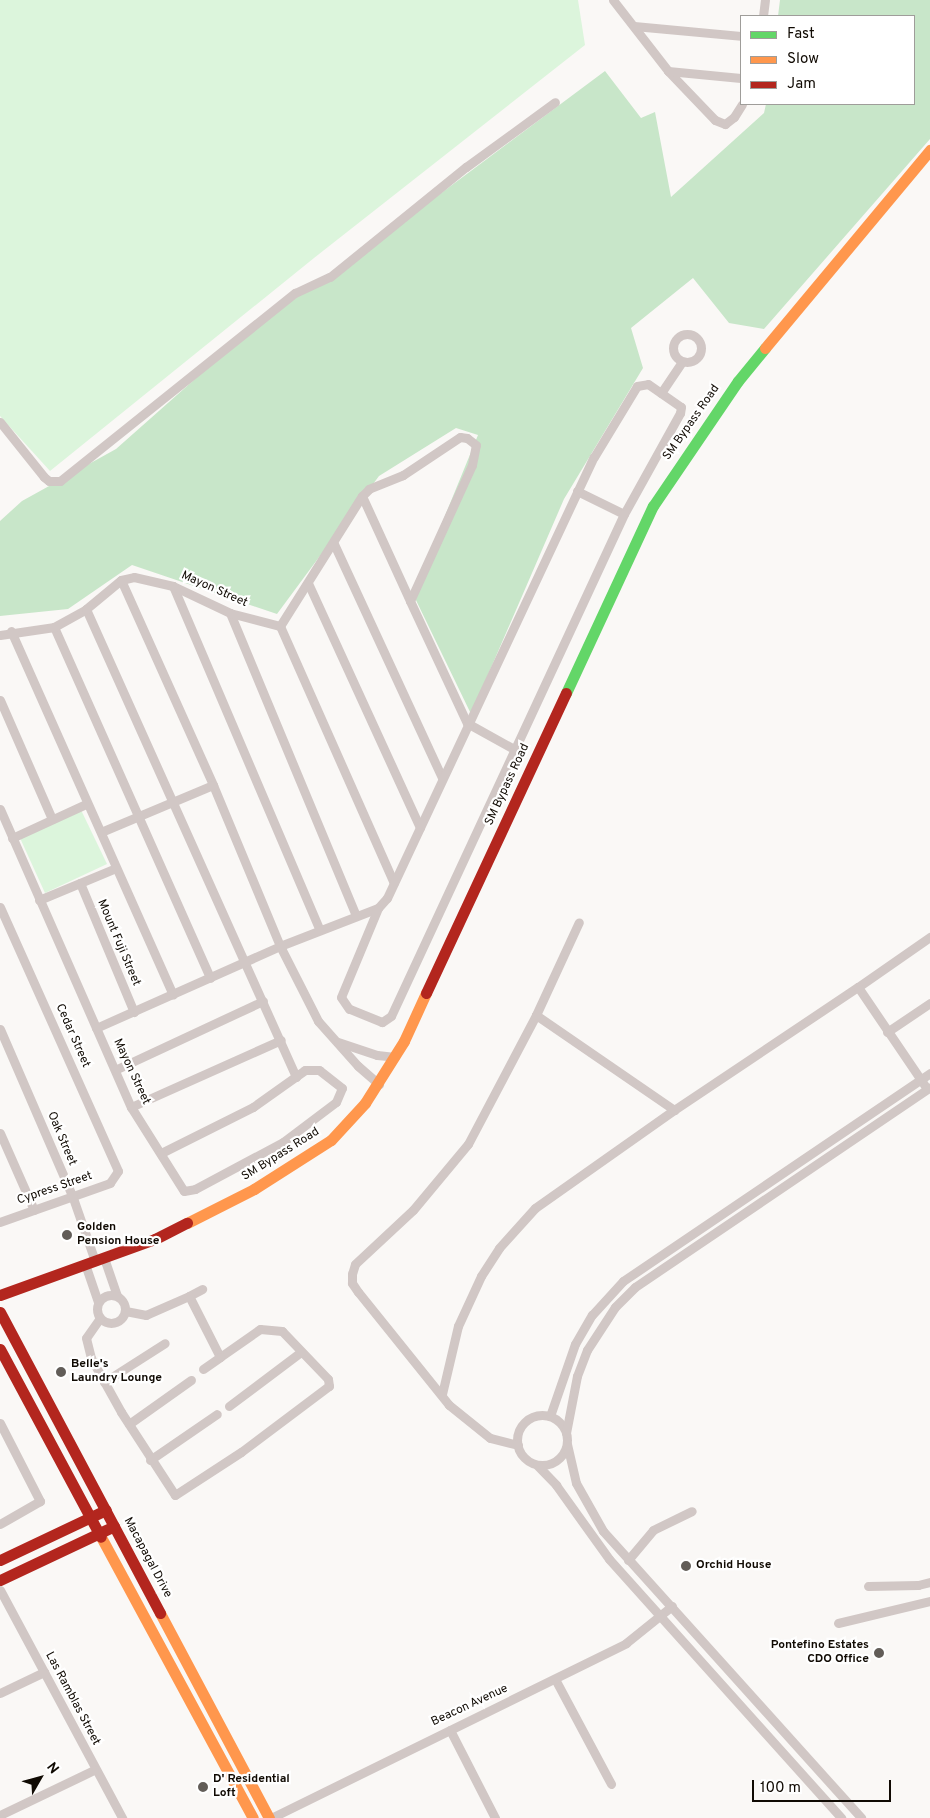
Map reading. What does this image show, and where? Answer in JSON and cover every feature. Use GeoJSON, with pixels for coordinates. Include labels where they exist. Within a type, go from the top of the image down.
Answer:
{"type":"FeatureCollection","features":[{"type":"Feature","properties":{"kind":"street"},"geometry":{"type":"LineString","coordinates":[[613,0],[668,71],[714,120],[725,124],[734,117],[741,105]]}},
{"type":"Feature","properties":{"kind":"street"},"geometry":{"type":"LineString","coordinates":[[762,15],[765,0]]}},
{"type":"Feature","properties":{"kind":"street"},"geometry":{"type":"LineString","coordinates":[[634,26],[740,36]]}},
{"type":"Feature","properties":{"kind":"street"},"geometry":{"type":"LineString","coordinates":[[668,71],[740,78]]}},
{"type":"Feature","properties":{"kind":"street"},"geometry":{"type":"LineString","coordinates":[[0,422],[44,477],[49,481],[60,481],[295,293],[330,277],[480,156],[554,102]]}},
{"type":"Feature","properties":{"kind":"street","name":"SM Bypass Road"},"geometry":{"type":"LineString","coordinates":[[0,1295],[177,1229],[308,1156],[352,1119],[380,1084],[395,1057],[653,506],[738,382],[930,150]]}},
{"type":"Feature","properties":{"kind":"street"},"geometry":{"type":"LineString","coordinates":[[661,393],[682,362]]}},
{"type":"Feature","properties":{"kind":"street"},"geometry":{"type":"LineString","coordinates":[[648,384],[682,410],[624,514],[391,1016],[382,1022],[349,1008],[341,997],[378,908],[394,883],[467,723],[577,491],[617,416],[637,386],[648,384]]}},
{"type":"Feature","properties":{"kind":"street"},"geometry":{"type":"LineString","coordinates":[[394,883],[280,626],[334,544],[362,496],[369,489],[403,475],[460,436],[476,445],[460,496],[410,601]]}},
{"type":"Feature","properties":{"kind":"street"},"geometry":{"type":"LineString","coordinates":[[577,491],[624,514]]}},
{"type":"Feature","properties":{"kind":"street"},"geometry":{"type":"LineString","coordinates":[[362,496],[467,723],[514,749]]}},
{"type":"Feature","properties":{"kind":"street"},"geometry":{"type":"LineString","coordinates":[[334,544],[442,778]]}},
{"type":"Feature","properties":{"kind":"street","name":"Mayon Street"},"geometry":{"type":"LineString","coordinates":[[121,580],[141,577],[173,586],[230,614],[280,626]]}},
{"type":"Feature","properties":{"kind":"street"},"geometry":{"type":"LineString","coordinates":[[0,635],[11,631],[54,627],[86,609],[121,580],[213,785],[280,946],[318,1021],[358,1066],[380,1084]]}},
{"type":"Feature","properties":{"kind":"street"},"geometry":{"type":"LineString","coordinates":[[308,583],[420,828]]}},
{"type":"Feature","properties":{"kind":"street"},"geometry":{"type":"LineString","coordinates":[[173,586],[320,930]]}},
{"type":"Feature","properties":{"kind":"street"},"geometry":{"type":"LineString","coordinates":[[86,609],[296,1077],[252,1107],[161,1153]]}},
{"type":"Feature","properties":{"kind":"street"},"geometry":{"type":"LineString","coordinates":[[230,614],[356,914]]}},
{"type":"Feature","properties":{"kind":"street"},"geometry":{"type":"LineString","coordinates":[[54,627],[210,978]]}},
{"type":"Feature","properties":{"kind":"street"},"geometry":{"type":"LineString","coordinates":[[11,631],[86,804],[101,832],[173,995]]}},
{"type":"Feature","properties":{"kind":"street"},"geometry":{"type":"LineString","coordinates":[[0,700],[52,819]]}},
{"type":"Feature","properties":{"kind":"street"},"geometry":{"type":"LineString","coordinates":[[101,832],[213,785]]}},
{"type":"Feature","properties":{"kind":"street"},"geometry":{"type":"LineString","coordinates":[[12,838],[86,804]]}},
{"type":"Feature","properties":{"kind":"street","name":"Mayon Street"},"geometry":{"type":"LineString","coordinates":[[0,809],[96,1028],[117,1069],[131,1106],[161,1153],[178,1186],[188,1192],[283,1142],[336,1102],[342,1088],[332,1078],[312,1068],[296,1077]]}},
{"type":"Feature","properties":{"kind":"street"},"geometry":{"type":"LineString","coordinates":[[39,900],[116,868]]}},
{"type":"Feature","properties":{"kind":"street","name":"Mount Fuji Street"},"geometry":{"type":"LineString","coordinates":[[80,883],[134,1012]]}},
{"type":"Feature","properties":{"kind":"street","name":"Cedar Street"},"geometry":{"type":"LineString","coordinates":[[0,907],[117,1167],[117,1177]]}},
{"type":"Feature","properties":{"kind":"street"},"geometry":{"type":"LineString","coordinates":[[96,1028],[280,946],[356,914],[378,908]]}},
{"type":"Feature","properties":{"kind":"street"},"geometry":{"type":"LineString","coordinates":[[518,1445],[502,1443],[479,1430],[457,1413],[358,1292],[352,1282],[352,1274],[355,1264],[414,1210],[468,1144],[536,1015],[579,922]]}},
{"type":"Feature","properties":{"kind":"street"},"geometry":{"type":"LineString","coordinates":[[442,1394],[458,1326],[481,1276],[499,1248],[535,1208],[674,1110],[930,937]]}},
{"type":"Feature","properties":{"kind":"street"},"geometry":{"type":"LineString","coordinates":[[858,987],[920,1079],[929,1088],[635,1287],[610,1313],[587,1350],[577,1376],[566,1432],[576,1483],[603,1531],[861,1818]]}},
{"type":"Feature","properties":{"kind":"street"},"geometry":{"type":"LineString","coordinates":[[117,1069],[263,1001]]}},
{"type":"Feature","properties":{"kind":"street"},"geometry":{"type":"LineString","coordinates":[[887,1032],[930,1003]]}},
{"type":"Feature","properties":{"kind":"street"},"geometry":{"type":"LineString","coordinates":[[536,1015],[674,1110]]}},
{"type":"Feature","properties":{"kind":"street","name":"Oak Street"},"geometry":{"type":"LineString","coordinates":[[0,1029],[73,1198],[95,1261]]}},
{"type":"Feature","properties":{"kind":"street"},"geometry":{"type":"LineString","coordinates":[[131,1106],[281,1040]]}},
{"type":"Feature","properties":{"kind":"street"},"geometry":{"type":"LineString","coordinates":[[338,1042],[377,1055],[395,1057]]}},
{"type":"Feature","properties":{"kind":"street"},"geometry":{"type":"LineString","coordinates":[[550,1416],[575,1344],[592,1315],[623,1281],[930,1073]]}},
{"type":"Feature","properties":{"kind":"street"},"geometry":{"type":"LineString","coordinates":[[0,1134],[34,1210]]}},
{"type":"Feature","properties":{"kind":"street","name":"Cypress Street"},"geometry":{"type":"LineString","coordinates":[[0,1222],[73,1198],[110,1183],[117,1177]]}},
{"type":"Feature","properties":{"kind":"street"},"geometry":{"type":"LineString","coordinates":[[95,1261],[125,1304],[126,1311]]}},
{"type":"Feature","properties":{"kind":"street"},"geometry":{"type":"LineString","coordinates":[[95,1261],[100,1318],[86,1338],[104,1382],[150,1460],[175,1495],[241,1452],[329,1386],[328,1379],[282,1331],[267,1329],[252,1334],[203,1369]]}},
{"type":"Feature","properties":{"kind":"street"},"geometry":{"type":"LineString","coordinates":[[126,1311],[146,1315],[202,1289]]}},
{"type":"Feature","properties":{"kind":"street"},"geometry":{"type":"LineString","coordinates":[[98,1302],[106,1295],[117,1295]]}},
{"type":"Feature","properties":{"kind":"street"},"geometry":{"type":"LineString","coordinates":[[189,1296],[220,1357]]}},
{"type":"Feature","properties":{"kind":"street"},"geometry":{"type":"LineString","coordinates":[[100,1318],[115,1323],[126,1311]]}},
{"type":"Feature","properties":{"kind":"street","name":"Macapagal Drive"},"geometry":{"type":"LineString","coordinates":[[0,1312],[270,1818]]}},
{"type":"Feature","properties":{"kind":"street"},"geometry":{"type":"LineString","coordinates":[[104,1382],[165,1343]]}},
{"type":"Feature","properties":{"kind":"street"},"geometry":{"type":"LineString","coordinates":[[0,1349],[89,1518],[253,1818]]}},
{"type":"Feature","properties":{"kind":"street"},"geometry":{"type":"LineString","coordinates":[[229,1406],[301,1352]]}},
{"type":"Feature","properties":{"kind":"street"},"geometry":{"type":"LineString","coordinates":[[128,1424],[191,1380]]}},
{"type":"Feature","properties":{"kind":"street"},"geometry":{"type":"LineString","coordinates":[[150,1460],[217,1414]]}},
{"type":"Feature","properties":{"kind":"street"},"geometry":{"type":"LineString","coordinates":[[566,1432],[560,1423],[550,1416],[533,1417],[523,1423],[518,1433],[518,1445],[522,1456],[537,1465],[556,1485],[608,1560],[841,1818]]}},
{"type":"Feature","properties":{"kind":"street"},"geometry":{"type":"LineString","coordinates":[[0,1423],[38,1492],[38,1505],[0,1524]]}},
{"type":"Feature","properties":{"kind":"street"},"geometry":{"type":"LineString","coordinates":[[537,1465],[554,1462],[562,1455],[567,1444]]}},
{"type":"Feature","properties":{"kind":"street"},"geometry":{"type":"LineString","coordinates":[[0,1560],[106,1510]]}},
{"type":"Feature","properties":{"kind":"street"},"geometry":{"type":"LineString","coordinates":[[628,1560],[653,1530],[692,1511]]}},
{"type":"Feature","properties":{"kind":"street"},"geometry":{"type":"LineString","coordinates":[[0,1580],[114,1526]]}},
{"type":"Feature","properties":{"kind":"street"},"geometry":{"type":"LineString","coordinates":[[868,1586],[918,1585],[930,1582]]}},
{"type":"Feature","properties":{"kind":"street","name":"Las Ramblas Street"},"geometry":{"type":"LineString","coordinates":[[0,1590],[94,1770],[122,1818]]}},
{"type":"Feature","properties":{"kind":"street"},"geometry":{"type":"LineString","coordinates":[[838,1622],[930,1602]]}},
{"type":"Feature","properties":{"kind":"street","name":"Beacon Avenue"},"geometry":{"type":"LineString","coordinates":[[270,1818],[626,1644],[672,1606]]}},
{"type":"Feature","properties":{"kind":"street"},"geometry":{"type":"LineString","coordinates":[[0,1693],[44,1672]]}},
{"type":"Feature","properties":{"kind":"street"},"geometry":{"type":"LineString","coordinates":[[555,1680],[611,1784]]}},
{"type":"Feature","properties":{"kind":"street"},"geometry":{"type":"LineString","coordinates":[[450,1730],[495,1818]]}},
{"type":"Feature","properties":{"kind":"street"},"geometry":{"type":"LineString","coordinates":[[0,1815],[94,1770]]}},
{"type":"Feature","properties":{"kind":"green space"},"geometry":{"type":"Polygon","coordinates":[[[0,0],[578,0],[585,45],[314,258],[50,471],[0,416],[0,0]]]}},
{"type":"Feature","properties":{"kind":"green space"},"geometry":{"type":"Polygon","coordinates":[[[780,0],[930,0],[930,139],[764,329],[729,323],[693,278],[631,328],[643,368],[564,499],[471,714],[413,594],[478,435],[456,428],[379,476],[277,614],[132,565],[68,609],[0,616],[0,521],[22,501],[116,449],[265,317],[322,282],[605,71],[641,118],[655,112],[671,197],[764,113],[766,105],[915,105],[915,15],[778,15],[780,0]]]}},
{"type":"Feature","properties":{"kind":"green space"},"geometry":{"type":"Polygon","coordinates":[[[81,810],[107,864],[45,893],[20,838],[81,810]]]}},
{"type":"Feature","properties":{"kind":"traffic: fast"},"geometry":{"type":"LineString","coordinates":[[566,693],[653,506],[738,381],[765,348]]}},
{"type":"Feature","properties":{"kind":"traffic: slow"},"geometry":{"type":"LineString","coordinates":[[765,348],[930,150]]}},
{"type":"Feature","properties":{"kind":"traffic: slow"},"geometry":{"type":"LineString","coordinates":[[187,1223],[254,1189],[331,1140],[365,1103],[404,1041],[426,993]]}},
{"type":"Feature","properties":{"kind":"traffic: slow"},"geometry":{"type":"LineString","coordinates":[[101,1537],[253,1818]]}},
{"type":"Feature","properties":{"kind":"traffic: slow"},"geometry":{"type":"LineString","coordinates":[[160,1613],[269,1818]]}},
{"type":"Feature","properties":{"kind":"traffic: jam"},"geometry":{"type":"LineString","coordinates":[[426,993],[566,693]]}},
{"type":"Feature","properties":{"kind":"traffic: jam"},"geometry":{"type":"LineString","coordinates":[[0,1295],[155,1239],[187,1223]]}},
{"type":"Feature","properties":{"kind":"traffic: jam"},"geometry":{"type":"LineString","coordinates":[[0,1312],[160,1613]]}},
{"type":"Feature","properties":{"kind":"traffic: jam"},"geometry":{"type":"LineString","coordinates":[[0,1349],[101,1537]]}},
{"type":"Feature","properties":{"kind":"traffic: jam"},"geometry":{"type":"LineString","coordinates":[[0,1560],[106,1510]]}},
{"type":"Feature","properties":{"kind":"traffic: jam"},"geometry":{"type":"LineString","coordinates":[[0,1580],[114,1526]]}},
{"type":"Feature","properties":{"kind":"place","name":"Golden Pension House"},"geometry":{"type":"Point","coordinates":[67,1235]}},
{"type":"Feature","properties":{"kind":"place","name":"Belle's Laundry Lounge"},"geometry":{"type":"Point","coordinates":[61,1372]}},
{"type":"Feature","properties":{"kind":"place","name":"Orchid House"},"geometry":{"type":"Point","coordinates":[686,1566]}},
{"type":"Feature","properties":{"kind":"place","name":"Pontefino Estates CDO Office"},"geometry":{"type":"Point","coordinates":[879,1653]}},
{"type":"Feature","properties":{"kind":"place","name":"D' Residential Loft"},"geometry":{"type":"Point","coordinates":[203,1787]}}]}
